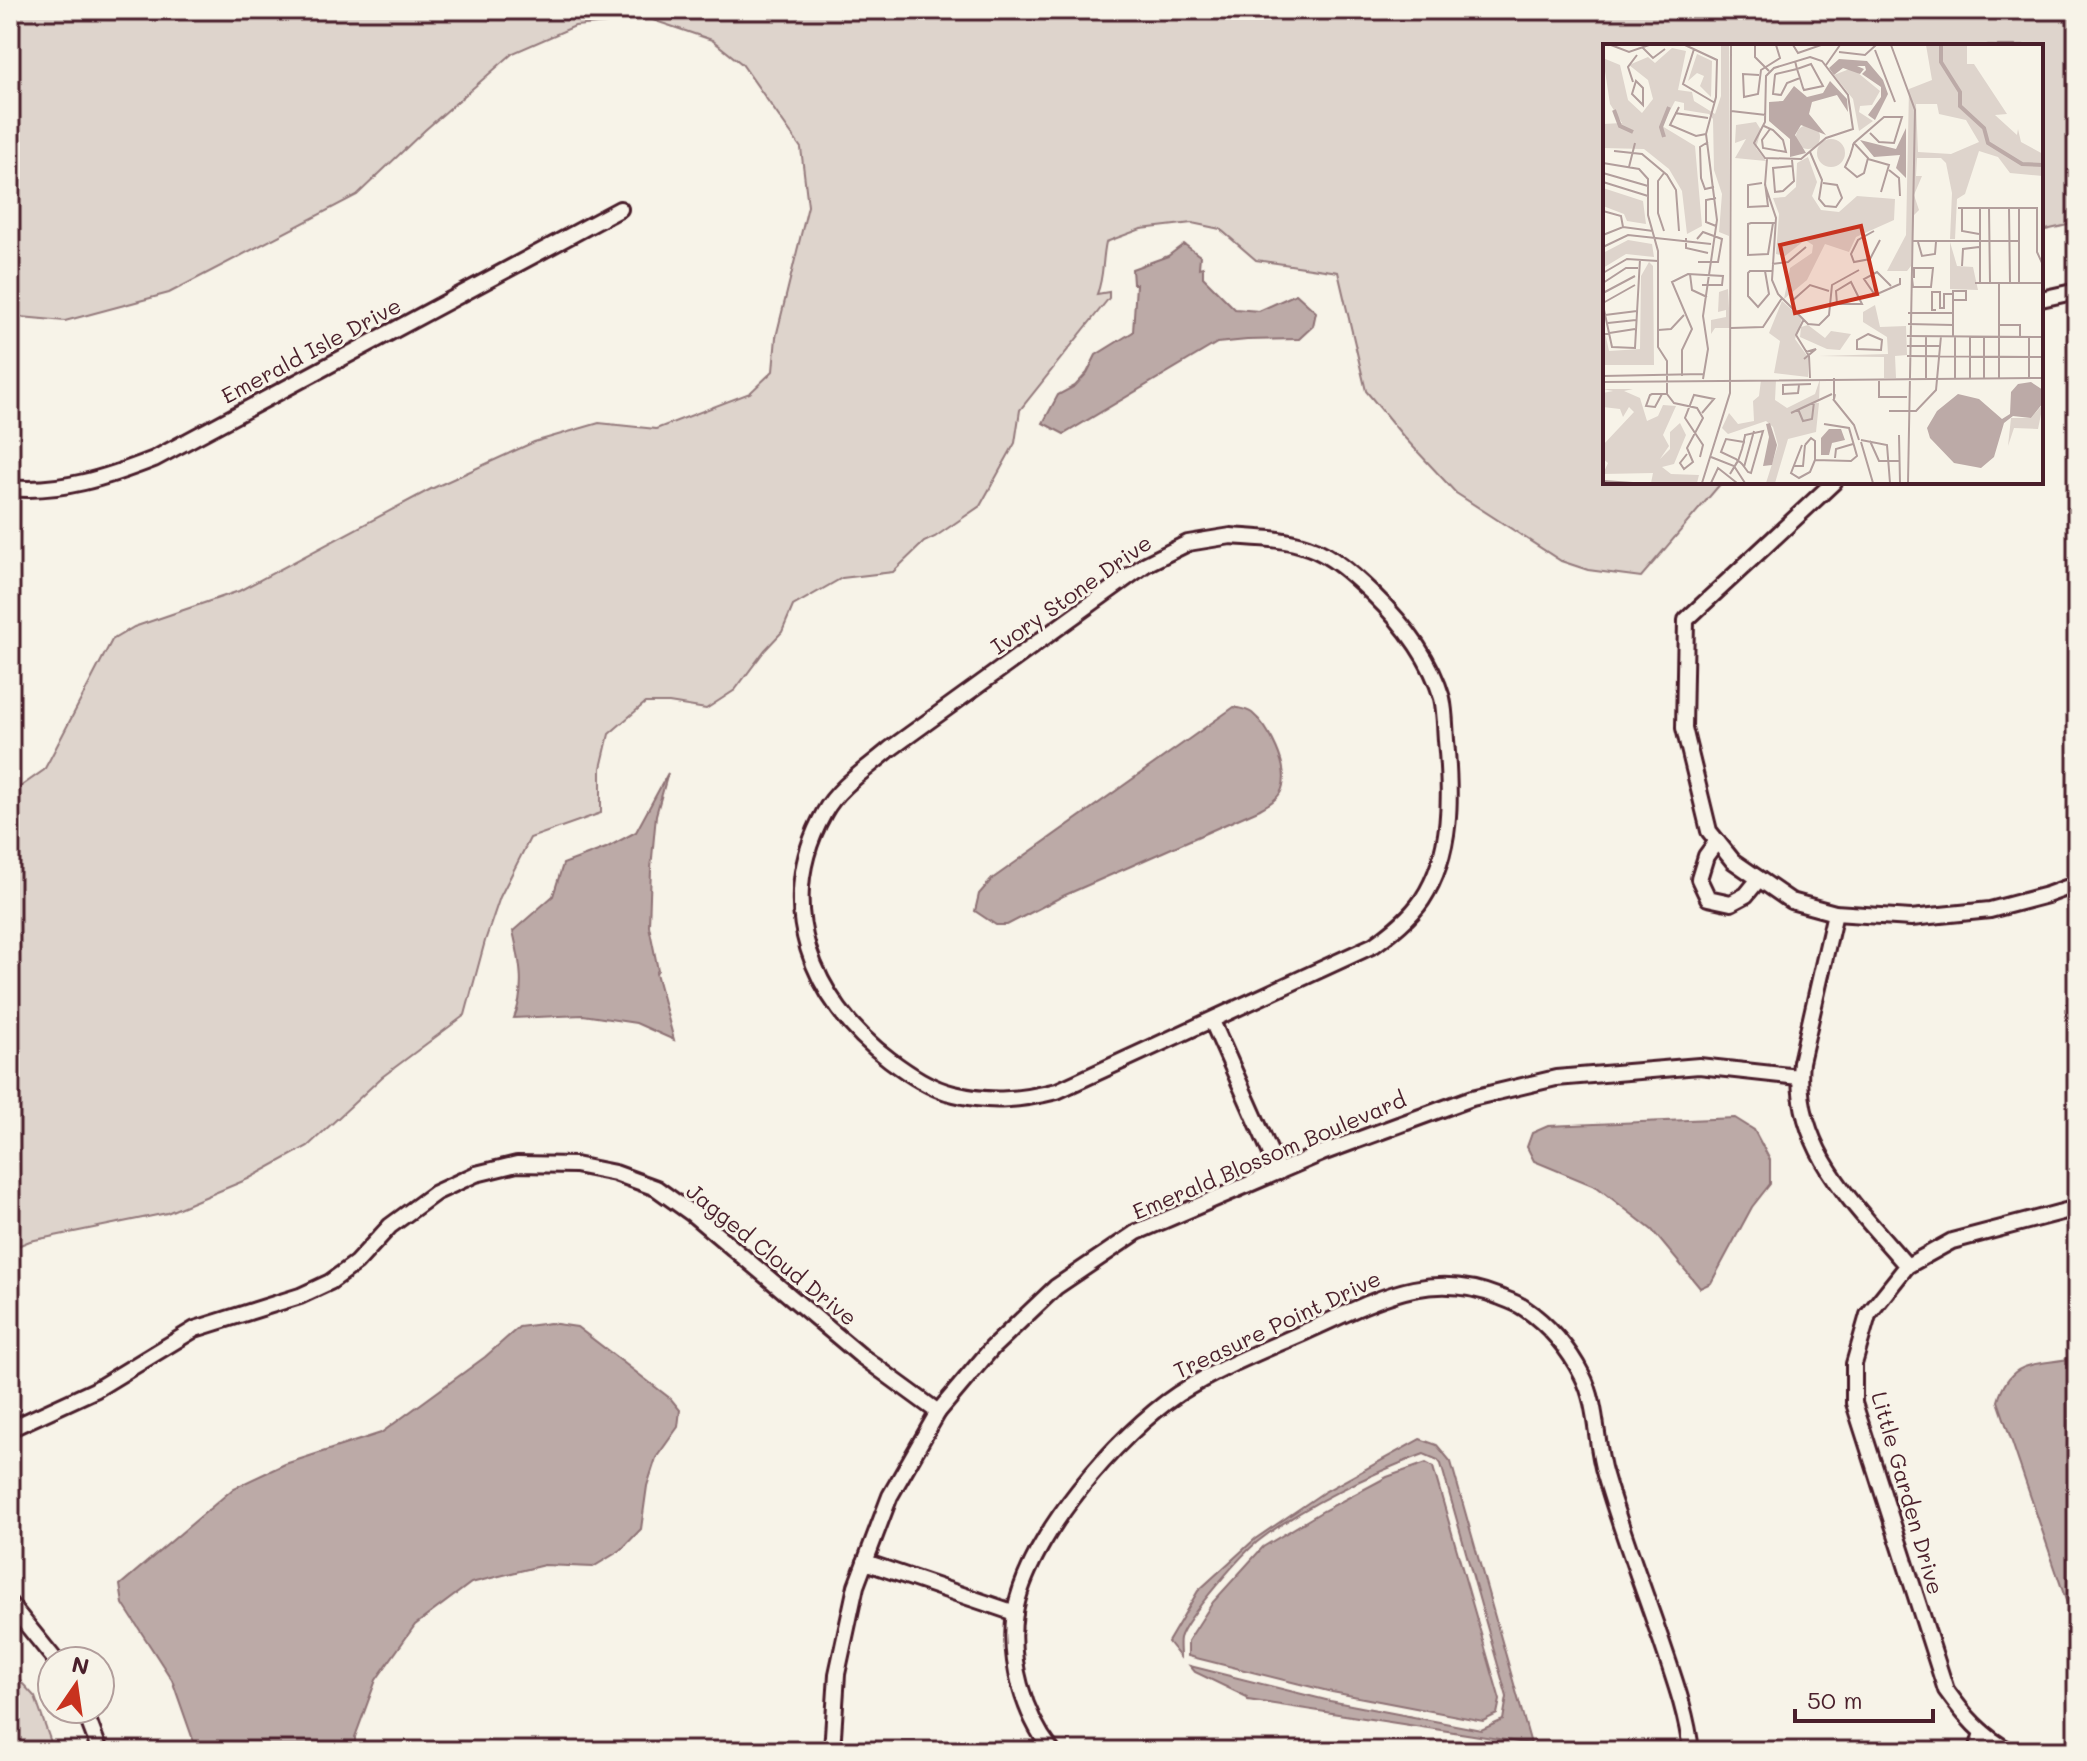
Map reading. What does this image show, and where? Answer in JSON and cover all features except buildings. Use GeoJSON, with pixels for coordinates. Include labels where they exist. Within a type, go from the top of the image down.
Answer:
{"type":"FeatureCollection","features":[{"type":"Feature","properties":{"kind":"street","name":"Emerald Isle Drive"},"geometry":{"type":"LineString","coordinates":[[10,488],[69,486],[107,478],[154,459],[620,209]]}},
{"type":"Feature","properties":{"kind":"street"},"geometry":{"type":"LineString","coordinates":[[2043,299],[2077,291]]}},
{"type":"Feature","properties":{"kind":"street"},"geometry":{"type":"LineString","coordinates":[[1832,484],[1686,620],[1684,728],[1709,831],[1733,861],[1791,901],[1835,913],[1911,918],[1990,910],[2077,884]]}},
{"type":"Feature","properties":{"kind":"street","name":"Ivory Stone Drive"},"geometry":{"type":"LineString","coordinates":[[1231,536],[1277,539],[1311,548],[1349,572],[1396,616],[1424,658],[1442,699],[1449,778],[1448,824],[1440,864],[1422,900],[1399,926],[1374,945],[1212,1021],[1057,1091],[994,1101],[951,1094],[912,1076],[872,1046],[839,1012],[820,979],[805,942],[800,900],[807,857],[825,811],[852,781],[890,749],[1146,564],[1188,543],[1231,536]]}},
{"type":"Feature","properties":{"kind":"street"},"geometry":{"type":"LineString","coordinates":[[1717,841],[1706,856],[1699,879],[1708,898],[1731,903],[1746,895],[1759,879]]}},
{"type":"Feature","properties":{"kind":"street"},"geometry":{"type":"LineString","coordinates":[[1835,913],[1799,1077],[1804,1119],[1816,1151],[1846,1194],[1907,1266]]}},
{"type":"Feature","properties":{"kind":"street"},"geometry":{"type":"LineString","coordinates":[[1212,1021],[1279,1172]]}},
{"type":"Feature","properties":{"kind":"street","name":"Emerald Blossom Boulevard"},"geometry":{"type":"LineString","coordinates":[[832,1751],[837,1674],[856,1586],[890,1496],[938,1412],[992,1348],[1056,1287],[1137,1232],[1387,1128],[1472,1098],[1556,1078],[1699,1066],[1799,1077]]}},
{"type":"Feature","properties":{"kind":"street","name":"Jagged Cloud Drive"},"geometry":{"type":"LineString","coordinates":[[10,1429],[95,1390],[195,1329],[300,1296],[330,1282],[356,1263],[390,1226],[435,1193],[476,1174],[517,1164],[575,1165],[615,1173],[656,1188],[691,1213],[860,1355],[938,1412]]}},
{"type":"Feature","properties":{"kind":"street","name":"Little Garden Drive"},"geometry":{"type":"LineString","coordinates":[[2010,1751],[1968,1721],[1946,1690],[1854,1403],[1854,1364],[1868,1315],[1907,1266],[1952,1241],[2077,1208]]}},
{"type":"Feature","properties":{"kind":"street","name":"Treasure Point Drive"},"geometry":{"type":"LineString","coordinates":[[1052,1751],[1039,1734],[1022,1696],[1014,1652],[1015,1613],[1030,1567],[1086,1479],[1123,1440],[1177,1395],[1224,1368],[1398,1291],[1447,1284],[1480,1289],[1522,1307],[1558,1338],[1584,1377],[1597,1428],[1603,1471],[1680,1697],[1691,1751]]}},
{"type":"Feature","properties":{"kind":"street"},"geometry":{"type":"LineString","coordinates":[[865,1562],[1015,1613]]}},
{"type":"Feature","properties":{"kind":"street"},"geometry":{"type":"LineString","coordinates":[[10,1604],[44,1645]]}},
{"type":"Feature","properties":{"kind":"street"},"geometry":{"type":"LineString","coordinates":[[90,1725],[100,1751]]}},
{"type":"Feature","properties":{"kind":"street"},"geometry":{"type":"LineString","coordinates":[[1977,1751],[1982,1732]]}},
{"type":"Feature","properties":{"kind":"shaded area"},"geometry":{"type":"Polygon","coordinates":[[[10,10],[2077,10],[2077,223],[2043,231],[2043,44],[1603,44],[1603,484],[1720,484],[1641,577],[1588,570],[1561,561],[1456,493],[1366,391],[1338,272],[1256,260],[1220,229],[1192,223],[1141,229],[1106,242],[1097,294],[1109,292],[1109,298],[1020,410],[1015,443],[980,506],[924,542],[893,572],[842,578],[793,606],[782,632],[735,690],[706,709],[645,703],[609,734],[601,768],[601,813],[530,838],[500,897],[465,1015],[382,1077],[308,1146],[248,1179],[167,1213],[30,1241],[10,1249],[10,794],[44,770],[112,640],[134,627],[239,591],[431,489],[534,442],[599,423],[656,429],[750,393],[773,371],[776,337],[808,206],[801,148],[742,64],[712,40],[650,19],[575,26],[513,53],[357,195],[169,293],[65,321],[21,317],[10,322],[10,10]]]}},
{"type":"Feature","properties":{"kind":"shaded area"},"geometry":{"type":"Polygon","coordinates":[[[1184,244],[1200,256],[1199,268],[1203,267],[1203,277],[1235,309],[1259,311],[1296,294],[1316,312],[1313,326],[1299,339],[1217,343],[1064,434],[1043,423],[1058,395],[1075,386],[1087,373],[1096,355],[1133,332],[1136,284],[1133,284],[1132,269],[1168,256],[1184,244]]]}},
{"type":"Feature","properties":{"kind":"shaded area"},"geometry":{"type":"Polygon","coordinates":[[[1234,707],[1252,713],[1258,719],[1281,759],[1284,780],[1280,793],[1272,802],[1063,896],[1007,925],[996,925],[975,911],[979,894],[992,879],[1234,707]]]}},
{"type":"Feature","properties":{"kind":"shaded area"},"geometry":{"type":"Polygon","coordinates":[[[668,773],[656,815],[649,926],[658,970],[656,973],[674,1040],[636,1023],[583,1015],[514,1018],[521,986],[513,931],[553,896],[563,864],[606,848],[636,832],[668,773]]]}},
{"type":"Feature","properties":{"kind":"shaded area"},"geometry":{"type":"Polygon","coordinates":[[[1735,1118],[1754,1130],[1770,1160],[1770,1184],[1752,1207],[1711,1283],[1700,1288],[1652,1230],[1597,1187],[1534,1161],[1527,1147],[1532,1133],[1548,1126],[1735,1118]]]}},
{"type":"Feature","properties":{"kind":"shaded area"},"geometry":{"type":"Polygon","coordinates":[[[550,1323],[577,1327],[671,1399],[680,1410],[678,1427],[656,1458],[647,1486],[641,1529],[621,1550],[593,1567],[544,1565],[471,1583],[415,1625],[376,1680],[355,1737],[355,1751],[197,1751],[172,1680],[123,1604],[120,1585],[234,1488],[285,1464],[381,1433],[485,1357],[519,1327],[550,1323]]]}},
{"type":"Feature","properties":{"kind":"shaded area"},"geometry":{"type":"Polygon","coordinates":[[[2077,1357],[2077,1623],[2073,1621],[1998,1401],[2010,1377],[2018,1370],[2038,1363],[2077,1357]]]}},
{"type":"Feature","properties":{"kind":"shaded area"},"geometry":{"type":"Polygon","coordinates":[[[1420,1439],[1437,1445],[1451,1462],[1531,1744],[1248,1700],[1195,1672],[1190,1666],[1330,1701],[1481,1730],[1503,1720],[1507,1697],[1441,1464],[1424,1454],[1340,1491],[1261,1539],[1229,1571],[1184,1629],[1180,1638],[1180,1657],[1168,1642],[1198,1591],[1255,1539],[1324,1492],[1420,1439]]]}},
{"type":"Feature","properties":{"kind":"shaded area"},"geometry":{"type":"Polygon","coordinates":[[[1426,1463],[1433,1467],[1500,1700],[1497,1714],[1483,1721],[1332,1692],[1188,1656],[1188,1641],[1213,1602],[1263,1547],[1387,1477],[1426,1463]]]}},
{"type":"Feature","properties":{"kind":"shaded area"},"geometry":{"type":"Polygon","coordinates":[[[10,1670],[35,1697],[36,1725],[45,1725],[54,1751],[10,1751],[10,1670]]]}}]}
